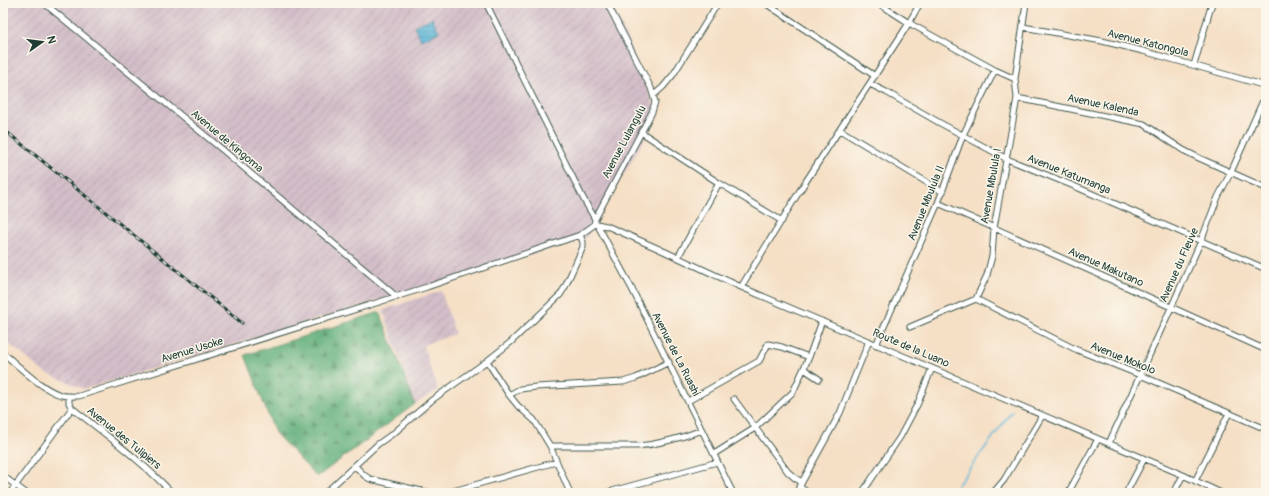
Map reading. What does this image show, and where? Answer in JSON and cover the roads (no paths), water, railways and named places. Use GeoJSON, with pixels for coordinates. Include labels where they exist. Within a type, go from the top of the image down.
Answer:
{"type":"FeatureCollection","features":[{"type":"Feature","properties":{"kind":"street","name":"Avenue de Kingoma"},"geometry":{"type":"LineString","coordinates":[[44,3],[224,151],[397,297]]}},
{"type":"Feature","properties":{"kind":"street","name":"Avenue de La Ruashi"},"geometry":{"type":"LineString","coordinates":[[486,3],[582,198],[631,287],[733,493]]}},
{"type":"Feature","properties":{"kind":"street","name":"Avenue Lulangulu"},"geometry":{"type":"LineString","coordinates":[[595,223],[654,108],[655,102],[654,95],[607,3]]}},
{"type":"Feature","properties":{"kind":"street"},"geometry":{"type":"LineString","coordinates":[[654,95],[673,75],[718,3]]}},
{"type":"Feature","properties":{"kind":"street"},"geometry":{"type":"LineString","coordinates":[[765,3],[875,76]]}},
{"type":"Feature","properties":{"kind":"street"},"geometry":{"type":"LineString","coordinates":[[878,3],[910,23],[995,70],[1015,79]]}},
{"type":"Feature","properties":{"kind":"street"},"geometry":{"type":"LineString","coordinates":[[742,287],[799,192],[910,23],[920,3]]}},
{"type":"Feature","properties":{"kind":"street","name":"Avenue Mbulula I"},"geometry":{"type":"LineString","coordinates":[[976,299],[990,266],[994,228],[1017,98],[1015,79],[1026,3]]}},
{"type":"Feature","properties":{"kind":"street"},"geometry":{"type":"LineString","coordinates":[[1194,65],[1205,32],[1212,3]]}},
{"type":"Feature","properties":{"kind":"street","name":"Avenue Katongola"},"geometry":{"type":"LineString","coordinates":[[1023,27],[1117,45],[1266,86]]}},
{"type":"Feature","properties":{"kind":"street","name":"Avenue Mbulula II"},"geometry":{"type":"LineString","coordinates":[[876,345],[938,204],[963,135],[995,70]]}},
{"type":"Feature","properties":{"kind":"street","name":"Avenue Katumanga"},"geometry":{"type":"LineString","coordinates":[[870,84],[1007,159],[1201,240],[1266,269]]}},
{"type":"Feature","properties":{"kind":"street","name":"Avenue du Fleuve"},"geometry":{"type":"LineString","coordinates":[[1109,443],[1171,308],[1218,197],[1231,172],[1266,94]]}},
{"type":"Feature","properties":{"kind":"street","name":"Avenue Kalenda"},"geometry":{"type":"LineString","coordinates":[[1017,98],[1144,124],[1183,150],[1266,188]]}},
{"type":"Feature","properties":{"kind":"street"},"geometry":{"type":"LineString","coordinates":[[840,130],[942,192]]}},
{"type":"Feature","properties":{"kind":"street"},"geometry":{"type":"LineString","coordinates":[[641,132],[718,183],[782,221]]}},
{"type":"Feature","properties":{"kind":"street"},"geometry":{"type":"LineString","coordinates":[[678,257],[718,183]]}},
{"type":"Feature","properties":{"kind":"street","name":"Avenue Makutano"},"geometry":{"type":"LineString","coordinates":[[938,204],[1266,350]]}},
{"type":"Feature","properties":{"kind":"street","name":"Avenue Usoke"},"geometry":{"type":"LineString","coordinates":[[3,353],[47,388],[56,393],[69,396],[86,393],[397,297],[580,235],[595,223]]}},
{"type":"Feature","properties":{"kind":"street","name":"Route de la Luano"},"geometry":{"type":"LineString","coordinates":[[595,223],[607,226],[742,287],[1042,416],[1109,443],[1221,493]]}},
{"type":"Feature","properties":{"kind":"street"},"geometry":{"type":"LineString","coordinates":[[325,493],[378,444],[395,432],[432,400],[487,361],[523,331],[560,295],[566,287],[583,247],[583,242],[580,235]]}},
{"type":"Feature","properties":{"kind":"street"},"geometry":{"type":"LineString","coordinates":[[910,327],[976,299]]}},
{"type":"Feature","properties":{"kind":"street","name":"Avenue Mokolo"},"geometry":{"type":"LineString","coordinates":[[976,299],[1075,349],[1266,429]]}},
{"type":"Feature","properties":{"kind":"street"},"geometry":{"type":"LineString","coordinates":[[714,454],[755,428],[793,392],[809,357],[822,321]]}},
{"type":"Feature","properties":{"kind":"street"},"geometry":{"type":"LineString","coordinates":[[797,493],[840,413],[868,341]]}},
{"type":"Feature","properties":{"kind":"street"},"geometry":{"type":"LineString","coordinates":[[688,401],[759,361],[768,344],[773,344],[809,357]]}},
{"type":"Feature","properties":{"kind":"street"},"geometry":{"type":"LineString","coordinates":[[487,361],[509,395],[518,406],[534,420],[550,446],[570,493]]}},
{"type":"Feature","properties":{"kind":"street"},"geometry":{"type":"LineString","coordinates":[[509,395],[520,389],[536,387],[623,382],[636,378],[669,362]]}},
{"type":"Feature","properties":{"kind":"street"},"geometry":{"type":"LineString","coordinates":[[862,493],[900,437],[918,403],[932,368]]}},
{"type":"Feature","properties":{"kind":"street"},"geometry":{"type":"LineString","coordinates":[[804,369],[819,378]]}},
{"type":"Feature","properties":{"kind":"street","name":"Avenue des Tulipiers"},"geometry":{"type":"LineString","coordinates":[[69,396],[69,403],[72,408],[163,483],[172,493]]}},
{"type":"Feature","properties":{"kind":"street"},"geometry":{"type":"LineString","coordinates":[[734,399],[788,472],[794,478],[802,482]]}},
{"type":"Feature","properties":{"kind":"street"},"geometry":{"type":"LineString","coordinates":[[10,493],[72,408]]}},
{"type":"Feature","properties":{"kind":"street"},"geometry":{"type":"LineString","coordinates":[[1195,481],[1229,413]]}},
{"type":"Feature","properties":{"kind":"street"},"geometry":{"type":"LineString","coordinates":[[993,493],[1004,480],[1042,416]]}},
{"type":"Feature","properties":{"kind":"street"},"geometry":{"type":"LineString","coordinates":[[550,446],[652,445],[665,443],[702,430]]}},
{"type":"Feature","properties":{"kind":"street"},"geometry":{"type":"LineString","coordinates":[[1068,493],[1098,439]]}},
{"type":"Feature","properties":{"kind":"street"},"geometry":{"type":"LineString","coordinates":[[1126,493],[1144,459]]}},
{"type":"Feature","properties":{"kind":"street"},"geometry":{"type":"LineString","coordinates":[[446,493],[556,462]]}},
{"type":"Feature","properties":{"kind":"street"},"geometry":{"type":"LineString","coordinates":[[605,493],[717,462]]}},
{"type":"Feature","properties":{"kind":"street"},"geometry":{"type":"LineString","coordinates":[[355,466],[370,479],[430,493]]}},
{"type":"Feature","properties":{"kind":"street"},"geometry":{"type":"LineString","coordinates":[[1174,493],[1183,475]]}},
{"type":"Feature","properties":{"kind":"street"},"geometry":{"type":"LineString","coordinates":[[3,476],[26,493]]}},
{"type":"Feature","properties":{"kind":"street"},"geometry":{"type":"LineString","coordinates":[[799,487],[809,493]]}},
{"type":"Feature","properties":{"kind":"water"},"geometry":{"type":"Polygon","coordinates":[[[432,18],[439,32],[421,40],[414,26],[432,18]]]}},
{"type":"Feature","properties":{"kind":"waterway"},"geometry":{"type":"LineString","coordinates":[[952,493],[1012,411]]}},
{"type":"Feature","properties":{"kind":"railway"},"geometry":{"type":"LineString","coordinates":[[3,129],[242,323]]}}]}
